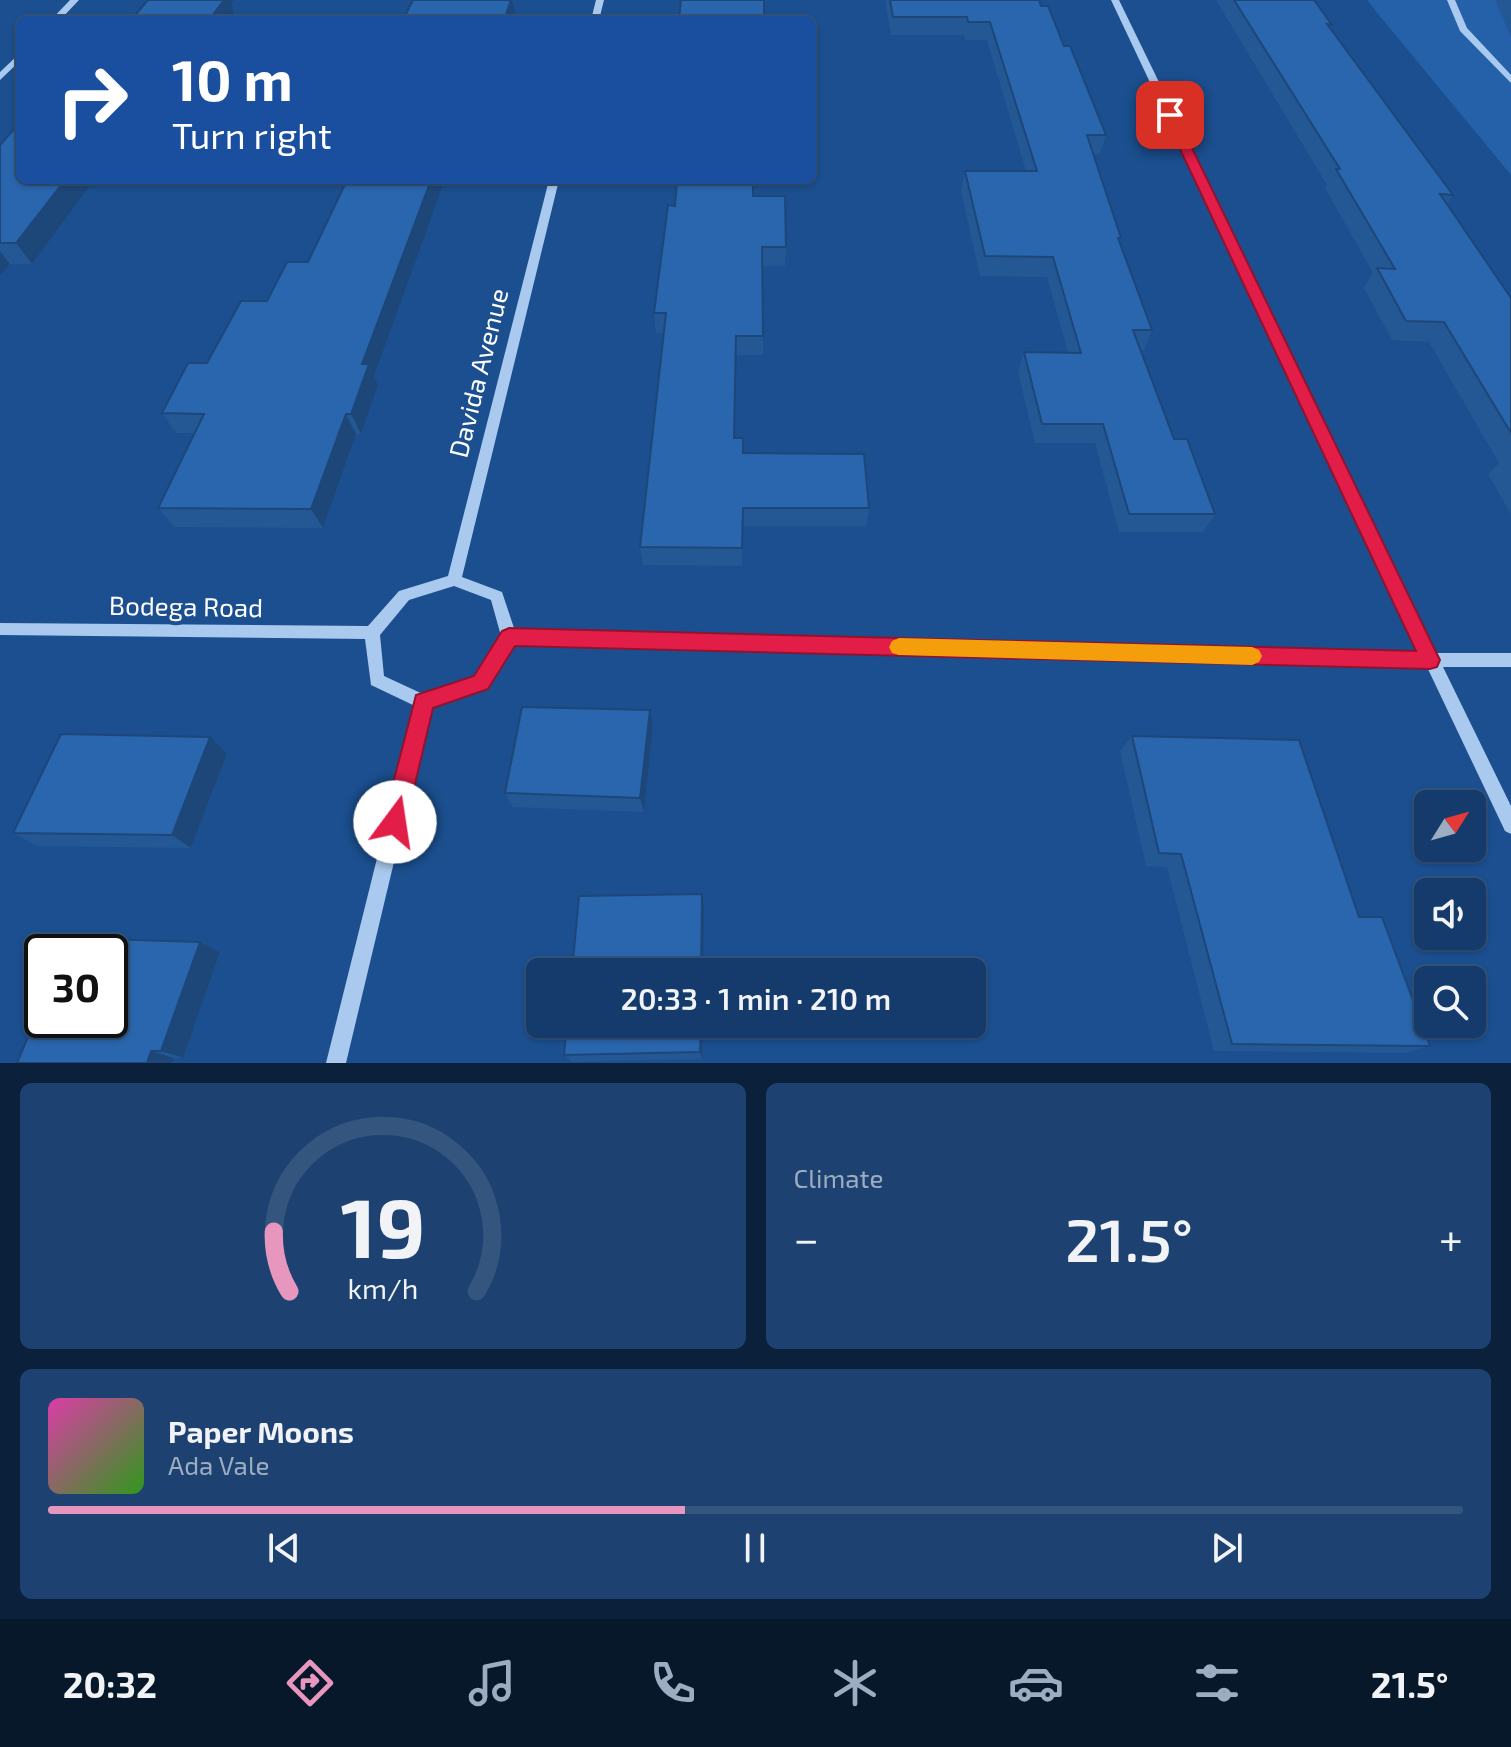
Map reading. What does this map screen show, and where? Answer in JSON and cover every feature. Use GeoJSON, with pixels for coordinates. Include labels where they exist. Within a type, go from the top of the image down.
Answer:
{"type":"FeatureCollection","features":[{"type":"Feature","properties":{"kind":"street"},"geometry":{"type":"LineString","coordinates":[[59,16],[75,0]]}},
{"type":"Feature","properties":{"kind":"street"},"geometry":{"type":"LineString","coordinates":[[1115,0],[1511,825]]}},
{"type":"Feature","properties":{"kind":"street"},"geometry":{"type":"LineString","coordinates":[[1451,0],[1463,29],[1511,80]]}},
{"type":"Feature","properties":{"kind":"street"},"geometry":{"type":"LineString","coordinates":[[0,77],[16,60]]}},
{"type":"Feature","properties":{"kind":"street","name":"Davida Avenue"},"geometry":{"type":"LineString","coordinates":[[454,580],[553,184]]}},
{"type":"Feature","properties":{"kind":"street"},"geometry":{"type":"LineString","coordinates":[[454,580],[497,596],[509,637],[481,682],[424,702],[377,680],[372,633],[404,595],[454,580]]}},
{"type":"Feature","properties":{"kind":"street","name":"Bodega Road"},"geometry":{"type":"LineString","coordinates":[[0,629],[372,633]]}},
{"type":"Feature","properties":{"kind":"street"},"geometry":{"type":"LineString","coordinates":[[509,637],[1511,660]]}},
{"type":"Feature","properties":{"kind":"street"},"geometry":{"type":"LineString","coordinates":[[336,1063],[424,702]]}},
{"type":"Feature","properties":{"kind":"shaded area"},"geometry":{"type":"Polygon","coordinates":[[[1367,0],[1511,0],[1511,175],[1374,9],[1367,0]]]}},
{"type":"Feature","properties":{"kind":"building"},"geometry":{"type":"Polygon","coordinates":[[[148,0],[224,0],[212,16],[134,16],[148,0]]]}},
{"type":"Feature","properties":{"kind":"building"},"geometry":{"type":"Polygon","coordinates":[[[413,0],[511,0],[505,16],[405,16],[413,0]]]}},
{"type":"Feature","properties":{"kind":"building"},"geometry":{"type":"Polygon","coordinates":[[[681,0],[764,0],[764,16],[679,16],[681,0]]]}},
{"type":"Feature","properties":{"kind":"building"},"geometry":{"type":"Polygon","coordinates":[[[890,0],[1039,0],[1041,6],[1048,6],[1064,46],[1070,46],[1106,135],[1087,135],[1121,238],[1118,238],[1152,330],[1133,330],[1174,439],[1187,439],[1215,514],[1129,514],[1103,424],[1042,424],[1024,352],[1081,353],[1053,257],[985,256],[965,171],[1037,171],[990,22],[968,22],[967,17],[893,17],[890,0]]]}},
{"type":"Feature","properties":{"kind":"building"},"geometry":{"type":"Polygon","coordinates":[[[1234,0],[1314,0],[1332,25],[1327,24],[1453,195],[1440,194],[1511,298],[1511,433],[1444,322],[1406,321],[1377,268],[1395,269],[1336,169],[1340,169],[1234,0]]]}},
{"type":"Feature","properties":{"kind":"building"},"geometry":{"type":"Polygon","coordinates":[[[16,129],[16,184],[62,184],[16,243],[0,243],[0,145],[16,129]]]}},
{"type":"Feature","properties":{"kind":"building"},"geometry":{"type":"Polygon","coordinates":[[[345,184],[430,184],[362,364],[369,364],[351,414],[346,414],[311,509],[158,508],[204,414],[162,413],[188,363],[207,363],[241,301],[267,301],[287,262],[308,262],[345,184]]]}},
{"type":"Feature","properties":{"kind":"building"},"geometry":{"type":"Polygon","coordinates":[[[677,184],[753,184],[753,196],[785,196],[786,247],[762,247],[763,336],[736,336],[734,438],[743,438],[743,453],[864,454],[869,508],[743,508],[742,548],[640,547],[666,313],[654,313],[668,205],[675,206],[677,184]]]}},
{"type":"Feature","properties":{"kind":"building"},"geometry":{"type":"Polygon","coordinates":[[[522,707],[650,710],[640,798],[505,793],[522,707]]]}},
{"type":"Feature","properties":{"kind":"building"},"geometry":{"type":"Polygon","coordinates":[[[61,734],[210,737],[172,835],[13,833],[61,734]]]}},
{"type":"Feature","properties":{"kind":"building"},"geometry":{"type":"Polygon","coordinates":[[[1132,736],[1299,740],[1359,917],[1382,917],[1414,1003],[1414,1038],[1427,1038],[1430,1046],[1232,1044],[1181,854],[1159,853],[1132,736]]]}},
{"type":"Feature","properties":{"kind":"building"},"geometry":{"type":"Polygon","coordinates":[[[702,894],[701,958],[573,958],[579,896],[702,894]]]}},
{"type":"Feature","properties":{"kind":"building"},"geometry":{"type":"Polygon","coordinates":[[[128,940],[200,942],[161,1051],[151,1051],[147,1063],[17,1063],[28,1038],[128,1038],[128,940]]]}},
{"type":"Feature","properties":{"kind":"building"},"geometry":{"type":"Polygon","coordinates":[[[566,1038],[700,1038],[700,1052],[564,1055],[566,1038]]]}},
{"type":"Feature","properties":{"kind":"slow traffic"},"geometry":{"type":"LineString","coordinates":[[899,647],[1252,656]]}},
{"type":"Feature","properties":{"kind":"route"},"geometry":{"type":"LineString","coordinates":[[395,822],[424,702],[481,682],[509,637],[1430,660],[1170,115]]}}]}
